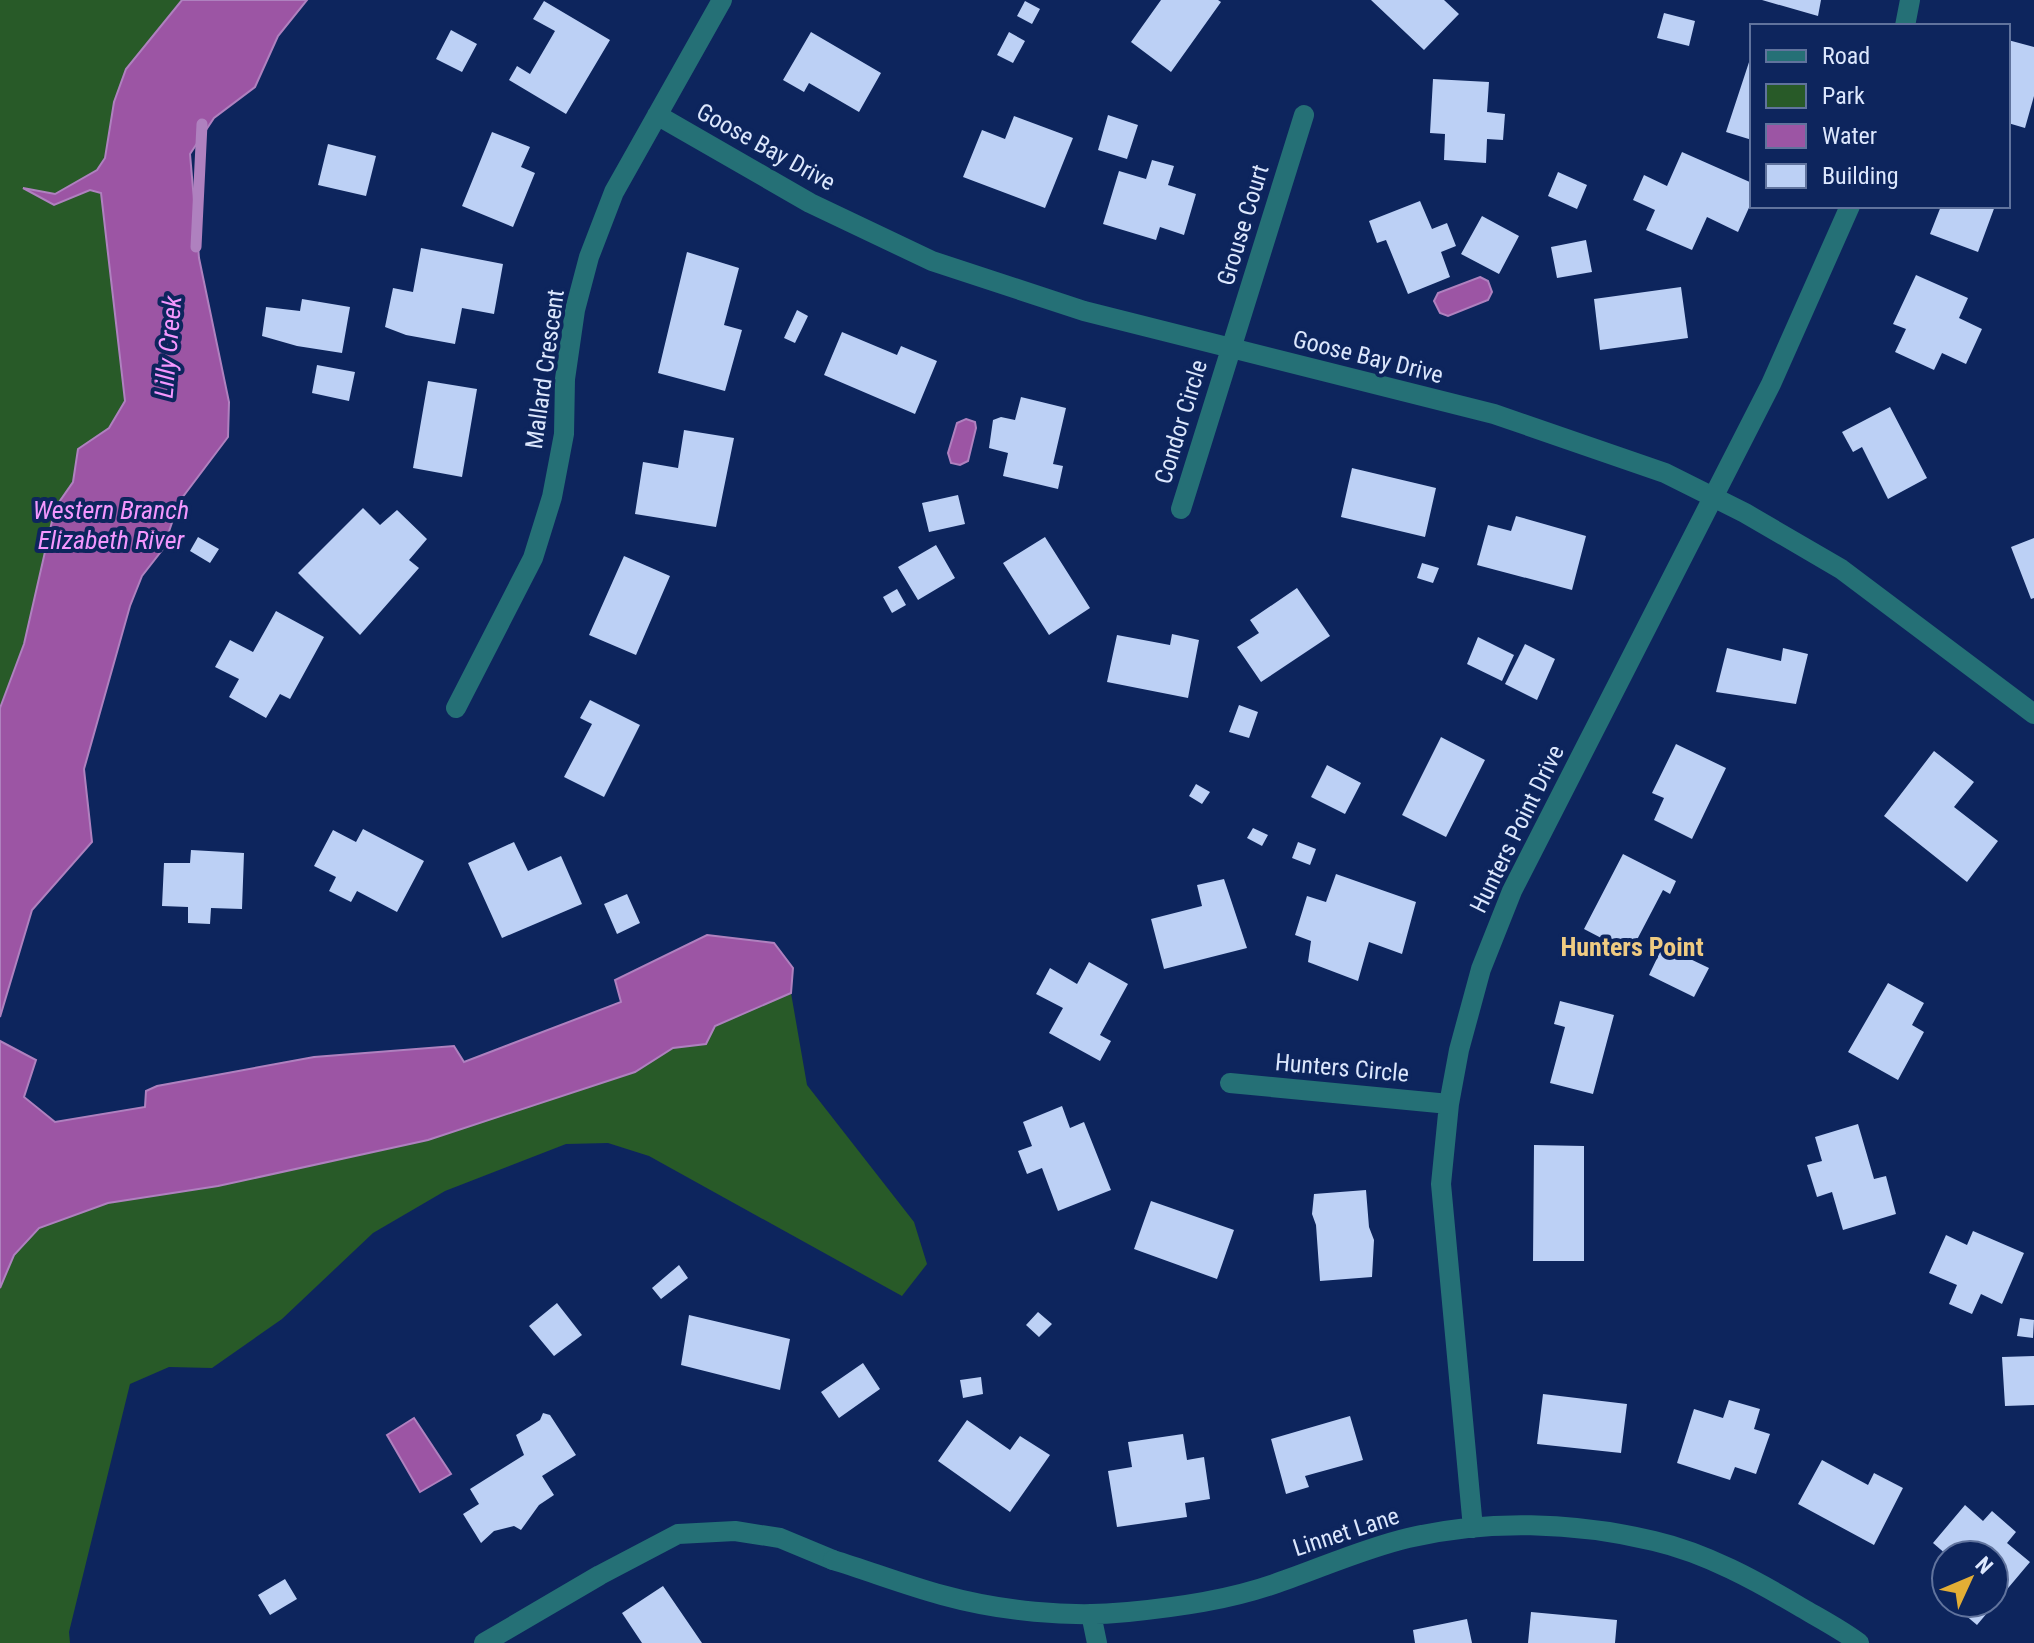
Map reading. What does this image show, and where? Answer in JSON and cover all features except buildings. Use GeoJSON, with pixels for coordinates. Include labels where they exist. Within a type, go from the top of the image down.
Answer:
{"type":"FeatureCollection","features":[{"type":"Feature","properties":{"kind":"street","name":"Mallard Crescent"},"geometry":{"type":"LineString","coordinates":[[456,708],[533,558],[552,497],[564,434],[565,379],[575,310],[589,257],[614,192],[722,0]]}},
{"type":"Feature","properties":{"kind":"street"},"geometry":{"type":"LineString","coordinates":[[1905,24],[1910,0]]}},
{"type":"Feature","properties":{"kind":"street","name":"Goose Bay Drive"},"geometry":{"type":"LineString","coordinates":[[657,115],[810,203],[932,261],[1084,311],[1494,414],[1665,473],[1841,569],[2034,714]]}},
{"type":"Feature","properties":{"kind":"street","name":"Grouse Court"},"geometry":{"type":"LineString","coordinates":[[1231,350],[1304,115]]}},
{"type":"Feature","properties":{"kind":"street","name":"Hunters Point Drive"},"geometry":{"type":"LineString","coordinates":[[1473,1528],[1441,1184],[1449,1104],[1459,1050],[1481,969],[1512,891],[1771,384],[1849,208]]}},
{"type":"Feature","properties":{"kind":"street","name":"Condor Circle"},"geometry":{"type":"LineString","coordinates":[[1181,509],[1231,350]]}},
{"type":"Feature","properties":{"kind":"street","name":"Hunters Circle"},"geometry":{"type":"LineString","coordinates":[[1230,1083],[1449,1104]]}},
{"type":"Feature","properties":{"kind":"street","name":"Linnet Lane"},"geometry":{"type":"LineString","coordinates":[[484,1643],[600,1575],[678,1534],[735,1531],[780,1538],[833,1560],[944,1596],[1020,1609],[1091,1614],[1202,1602],[1275,1584],[1358,1552],[1411,1537],[1520,1525],[1588,1529],[1656,1542],[1699,1557],[1773,1590],[1859,1643]]}},
{"type":"Feature","properties":{"kind":"street"},"geometry":{"type":"LineString","coordinates":[[1091,1614],[1097,1643]]}},
{"type":"Feature","properties":{"kind":"green space"},"geometry":{"type":"Polygon","coordinates":[[[0,0],[182,0],[126,69],[114,102],[105,158],[97,170],[55,195],[26,189],[54,205],[90,190],[101,193],[125,401],[109,428],[78,450],[73,482],[55,508],[24,644],[0,708],[0,0]]]}},
{"type":"Feature","properties":{"kind":"green space"},"geometry":{"type":"Polygon","coordinates":[[[791,993],[807,1085],[914,1222],[927,1264],[902,1296],[649,1156],[608,1143],[566,1144],[445,1191],[373,1233],[282,1319],[212,1368],[169,1367],[130,1384],[69,1632],[70,1643],[0,1643],[0,1288],[14,1255],[39,1228],[108,1203],[218,1186],[428,1140],[635,1072],[673,1048],[706,1044],[715,1026],[791,993]]]}},
{"type":"Feature","properties":{"kind":"water","name":"Western Branch Elizabeth River"},"geometry":{"type":"Polygon","coordinates":[[[182,0],[307,0],[278,36],[255,87],[214,118],[190,154],[199,258],[229,402],[228,437],[179,502],[163,549],[142,576],[130,606],[84,769],[92,842],[32,910],[0,1017],[0,708],[24,644],[55,508],[73,482],[78,449],[109,428],[125,401],[101,193],[90,190],[54,205],[23,188],[55,194],[97,170],[105,158],[114,102],[126,69],[182,0]]]}},
{"type":"Feature","properties":{"kind":"water"},"geometry":{"type":"Polygon","coordinates":[[[1480,277],[1488,281],[1492,292],[1488,300],[1448,316],[1440,313],[1434,301],[1438,293],[1480,277]]]}},
{"type":"Feature","properties":{"kind":"water"},"geometry":{"type":"Polygon","coordinates":[[[966,419],[975,422],[976,428],[968,461],[960,465],[951,463],[948,453],[957,423],[966,419]]]}},
{"type":"Feature","properties":{"kind":"water"},"geometry":{"type":"Polygon","coordinates":[[[707,935],[774,943],[793,968],[791,993],[715,1026],[706,1044],[673,1048],[635,1072],[428,1140],[218,1186],[108,1203],[39,1228],[14,1255],[0,1288],[0,1041],[36,1060],[24,1097],[55,1122],[145,1107],[146,1091],[157,1086],[314,1057],[454,1046],[464,1062],[621,1002],[615,980],[707,935]]]}},
{"type":"Feature","properties":{"kind":"water"},"geometry":{"type":"Polygon","coordinates":[[[414,1418],[451,1474],[420,1492],[387,1435],[414,1418]]]}},
{"type":"Feature","properties":{"kind":"waterway","name":"Lilly Creek"},"geometry":{"type":"LineString","coordinates":[[196,247],[202,124]]}},
{"type":"Feature","properties":{"kind":"district","name":"Hunters Point"},"geometry":{"type":"Point","coordinates":[1632,947]}}]}
